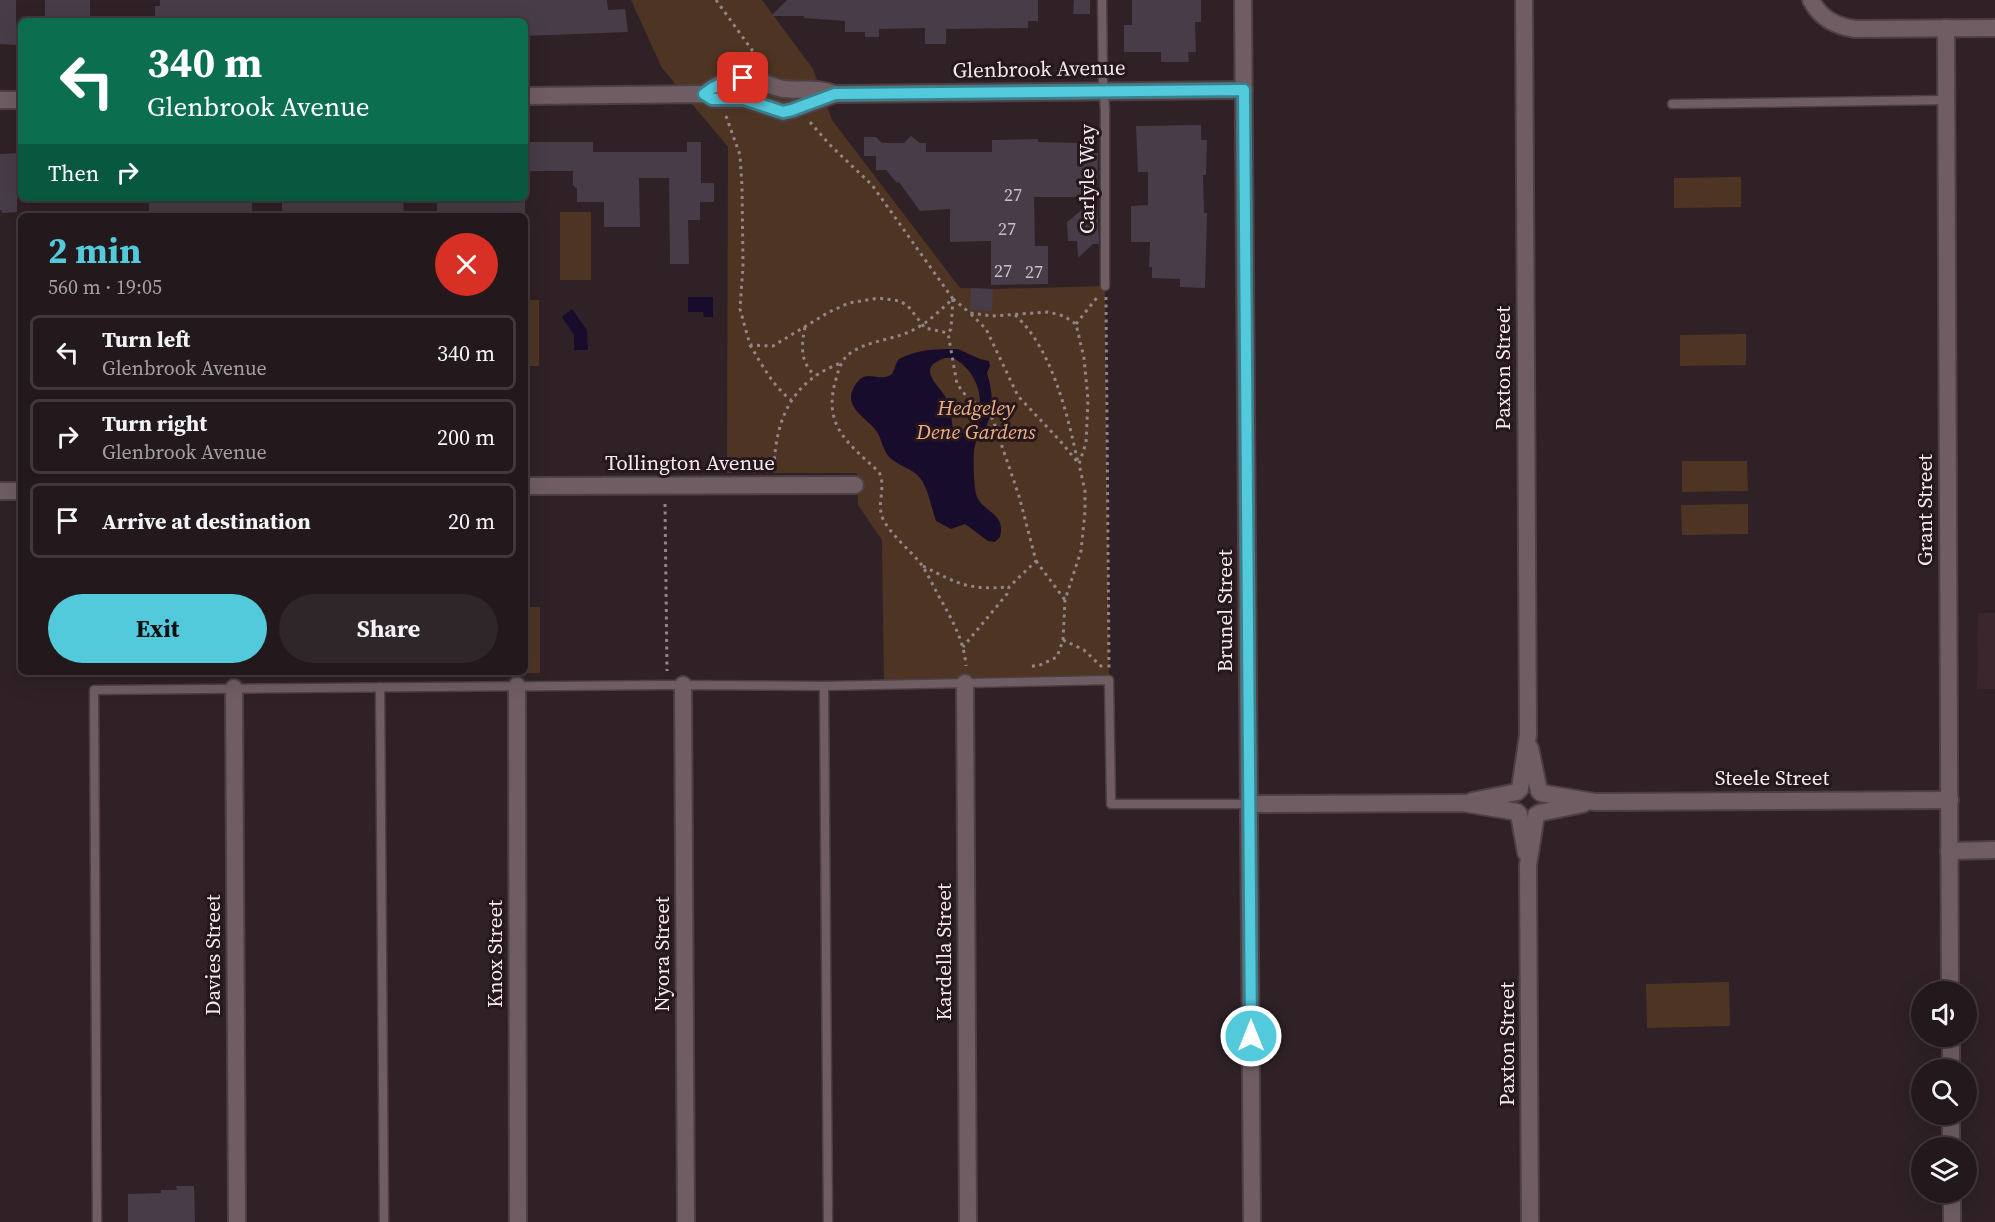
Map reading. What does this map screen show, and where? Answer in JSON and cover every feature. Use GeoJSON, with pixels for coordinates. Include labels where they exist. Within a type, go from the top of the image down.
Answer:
{"type":"FeatureCollection","features":[{"type":"Feature","properties":{"kind":"street","name":"Brunel Street"},"geometry":{"type":"LineString","coordinates":[[1243,0],[1252,1222]]}},
{"type":"Feature","properties":{"kind":"street","name":"Paxton Street"},"geometry":{"type":"LineString","coordinates":[[1519,791],[1528,735],[1524,0]]}},
{"type":"Feature","properties":{"kind":"street"},"geometry":{"type":"LineString","coordinates":[[1811,0],[1823,16],[1842,27],[1855,29],[1995,28]]}},
{"type":"Feature","properties":{"kind":"street","name":"Grant Street"},"geometry":{"type":"LineString","coordinates":[[1946,28],[1950,981]]}},
{"type":"Feature","properties":{"kind":"street","name":"Glenbrook Avenue"},"geometry":{"type":"LineString","coordinates":[[528,96],[704,94],[712,99],[744,99],[783,112],[835,94],[1244,90]]}},
{"type":"Feature","properties":{"kind":"street"},"geometry":{"type":"LineString","coordinates":[[0,100],[18,100]]}},
{"type":"Feature","properties":{"kind":"street","name":"Tollington Avenue"},"geometry":{"type":"LineString","coordinates":[[528,486],[855,485]]}},
{"type":"Feature","properties":{"kind":"street"},"geometry":{"type":"LineString","coordinates":[[0,491],[18,491]]}},
{"type":"Feature","properties":{"kind":"street","name":"Kardella Street"},"geometry":{"type":"LineString","coordinates":[[965,683],[968,1222]]}},
{"type":"Feature","properties":{"kind":"street","name":"Nyora Street"},"geometry":{"type":"LineString","coordinates":[[684,685],[686,1222]]}},
{"type":"Feature","properties":{"kind":"street","name":"Knox Street"},"geometry":{"type":"LineString","coordinates":[[517,686],[518,1222]]}},
{"type":"Feature","properties":{"kind":"street","name":"Davies Street"},"geometry":{"type":"LineString","coordinates":[[234,688],[237,1222]]}},
{"type":"Feature","properties":{"kind":"street","name":"Paxton Street"},"geometry":{"type":"LineString","coordinates":[[1528,735],[1540,792]]}},
{"type":"Feature","properties":{"kind":"street"},"geometry":{"type":"LineString","coordinates":[[1249,804],[1463,803],[1518,813],[1527,818],[1538,814],[1543,806],[1540,792],[1530,787],[1463,803]]}},
{"type":"Feature","properties":{"kind":"street"},"geometry":{"type":"LineString","coordinates":[[1518,813],[1513,804],[1519,791]]}},
{"type":"Feature","properties":{"kind":"street","name":"Steele Street"},"geometry":{"type":"LineString","coordinates":[[1540,792],[1595,802],[1950,800]]}},
{"type":"Feature","properties":{"kind":"street","name":"Steele Street"},"geometry":{"type":"LineString","coordinates":[[1538,814],[1595,802]]}},
{"type":"Feature","properties":{"kind":"street","name":"Paxton Street"},"geometry":{"type":"LineString","coordinates":[[1518,813],[1528,866],[1530,1222]]}},
{"type":"Feature","properties":{"kind":"street","name":"Paxton Street"},"geometry":{"type":"LineString","coordinates":[[1528,866],[1538,814]]}},
{"type":"Feature","properties":{"kind":"street"},"geometry":{"type":"LineString","coordinates":[[1949,851],[1995,850]]}},
{"type":"Feature","properties":{"kind":"street"},"geometry":{"type":"LineString","coordinates":[[1952,1203],[1952,1222]]}},
{"type":"Feature","properties":{"kind":"lane","name":"Carlyle Way"},"geometry":{"type":"LineString","coordinates":[[1102,0],[1106,286]]}},
{"type":"Feature","properties":{"kind":"lane"},"geometry":{"type":"LineString","coordinates":[[1672,104],[1946,100]]}},
{"type":"Feature","properties":{"kind":"lane"},"geometry":{"type":"LineString","coordinates":[[97,1222],[94,690],[666,685],[824,686],[1109,681],[1111,804],[1249,804]]}},
{"type":"Feature","properties":{"kind":"lane"},"geometry":{"type":"LineString","coordinates":[[824,686],[828,1222]]}},
{"type":"Feature","properties":{"kind":"lane"},"geometry":{"type":"LineString","coordinates":[[380,687],[384,1222]]}},
{"type":"Feature","properties":{"kind":"path"},"geometry":{"type":"LineString","coordinates":[[716,0],[764,66]]}},
{"type":"Feature","properties":{"kind":"path"},"geometry":{"type":"LineString","coordinates":[[726,112],[740,155],[743,266],[740,309],[750,345],[777,389],[791,400]]}},
{"type":"Feature","properties":{"kind":"path"},"geometry":{"type":"LineString","coordinates":[[808,120],[829,144],[872,185],[953,299],[986,328],[1018,396],[1079,464]]}},
{"type":"Feature","properties":{"kind":"path"},"geometry":{"type":"LineString","coordinates":[[1076,324],[1106,286]]}},
{"type":"Feature","properties":{"kind":"path"},"geometry":{"type":"LineString","coordinates":[[1106,286],[1109,681]]}},
{"type":"Feature","properties":{"kind":"path"},"geometry":{"type":"LineString","coordinates":[[750,345],[773,346],[829,312],[849,303],[878,298],[891,299],[908,306],[927,329],[948,333]]}},
{"type":"Feature","properties":{"kind":"path"},"geometry":{"type":"LineString","coordinates":[[773,485],[777,436],[782,417],[791,400],[815,376],[841,363],[854,350],[902,335],[924,324],[953,299]]}},
{"type":"Feature","properties":{"kind":"path"},"geometry":{"type":"LineString","coordinates":[[953,299],[951,328],[948,333],[957,384],[967,397],[990,414],[1019,496],[1036,561],[1065,600]]}},
{"type":"Feature","properties":{"kind":"path"},"geometry":{"type":"LineString","coordinates":[[970,313],[992,316],[1056,314],[1076,324],[1084,358],[1088,400],[1086,442],[1079,464]]}},
{"type":"Feature","properties":{"kind":"path"},"geometry":{"type":"LineString","coordinates":[[1015,315],[1029,329],[1047,362],[1066,409],[1085,491],[1081,551],[1065,600],[1063,640],[1057,657],[1040,666],[1019,667]]}},
{"type":"Feature","properties":{"kind":"path"},"geometry":{"type":"LineString","coordinates":[[805,327],[802,355],[815,376]]}},
{"type":"Feature","properties":{"kind":"path"},"geometry":{"type":"LineString","coordinates":[[841,363],[832,400],[835,424],[853,448],[879,472],[882,482],[879,504],[885,522],[922,566],[950,616],[963,647],[966,668],[965,683]]}},
{"type":"Feature","properties":{"kind":"path"},"geometry":{"type":"LineString","coordinates":[[665,484],[666,685]]}},
{"type":"Feature","properties":{"kind":"path"},"geometry":{"type":"LineString","coordinates":[[963,647],[1007,594],[1009,587],[1036,561]]}},
{"type":"Feature","properties":{"kind":"path"},"geometry":{"type":"LineString","coordinates":[[922,566],[972,588],[1009,587]]}},
{"type":"Feature","properties":{"kind":"path"},"geometry":{"type":"LineString","coordinates":[[1063,640],[1092,656],[1101,665],[1109,681]]}},
{"type":"Feature","properties":{"kind":"shaded area"},"geometry":{"type":"Polygon","coordinates":[[[688,297],[713,297],[713,317],[704,317],[703,312],[688,312],[688,297]]]}},
{"type":"Feature","properties":{"kind":"shaded area"},"geometry":{"type":"Polygon","coordinates":[[[572,309],[587,330],[588,350],[574,350],[574,335],[562,317],[572,309]]]}},
{"type":"Feature","properties":{"kind":"shaded area"},"geometry":{"type":"Polygon","coordinates":[[[958,349],[989,361],[990,366],[987,373],[991,407],[989,420],[975,446],[974,472],[977,496],[999,521],[1000,537],[995,542],[988,541],[965,524],[951,529],[936,521],[928,493],[920,478],[889,457],[877,432],[851,401],[851,394],[858,381],[867,376],[891,375],[899,359],[927,350],[958,349]],[[945,358],[936,362],[930,371],[931,377],[947,399],[953,428],[965,434],[973,426],[978,416],[979,394],[970,373],[963,364],[953,358],[945,358]]]}},
{"type":"Feature","properties":{"kind":"shaded area"},"geometry":{"type":"Polygon","coordinates":[[[1978,613],[1995,613],[1995,689],[1977,689],[1978,613]]]}},
{"type":"Feature","properties":{"kind":"green space","name":"Hedgeley Dene Gardens"},"geometry":{"type":"Polygon","coordinates":[[[631,0],[762,0],[813,69],[832,120],[960,288],[1105,286],[1109,680],[884,683],[882,540],[858,505],[857,473],[727,473],[728,147],[662,68],[631,0]]]}},
{"type":"Feature","properties":{"kind":"green space"},"geometry":{"type":"Polygon","coordinates":[[[1741,177],[1741,207],[1674,208],[1674,178],[1741,177]]]}},
{"type":"Feature","properties":{"kind":"green space"},"geometry":{"type":"Polygon","coordinates":[[[560,212],[591,212],[591,280],[560,280],[560,212]]]}},
{"type":"Feature","properties":{"kind":"green space"},"geometry":{"type":"Polygon","coordinates":[[[528,300],[539,300],[539,366],[528,366],[528,300]]]}},
{"type":"Feature","properties":{"kind":"green space"},"geometry":{"type":"Polygon","coordinates":[[[1746,334],[1746,365],[1680,366],[1680,335],[1746,334]]]}},
{"type":"Feature","properties":{"kind":"green space"},"geometry":{"type":"Polygon","coordinates":[[[1682,461],[1747,461],[1748,491],[1682,492],[1682,461]]]}},
{"type":"Feature","properties":{"kind":"green space"},"geometry":{"type":"Polygon","coordinates":[[[1748,504],[1748,534],[1682,535],[1681,505],[1748,504]]]}},
{"type":"Feature","properties":{"kind":"green space"},"geometry":{"type":"Polygon","coordinates":[[[528,607],[540,607],[540,673],[528,673],[528,607]]]}},
{"type":"Feature","properties":{"kind":"green space"},"geometry":{"type":"Polygon","coordinates":[[[1729,982],[1730,1026],[1647,1028],[1646,984],[1729,982]]]}},
{"type":"Feature","properties":{"kind":"building"},"geometry":{"type":"Polygon","coordinates":[[[0,0],[16,0],[16,45],[0,44],[0,0]]]}},
{"type":"Feature","properties":{"kind":"building"},"geometry":{"type":"Polygon","coordinates":[[[45,0],[90,0],[90,17],[45,18],[45,0]]]}},
{"type":"Feature","properties":{"kind":"building"},"geometry":{"type":"Polygon","coordinates":[[[160,0],[607,0],[608,10],[625,9],[628,32],[528,36],[528,18],[155,18],[155,6],[160,6],[160,0]]]}},
{"type":"Feature","properties":{"kind":"building"},"geometry":{"type":"Polygon","coordinates":[[[787,0],[1038,0],[1038,21],[1028,21],[1028,28],[946,29],[946,44],[925,44],[925,28],[879,29],[879,37],[865,37],[865,32],[845,32],[845,21],[804,18],[804,16],[771,16],[787,0]]]}},
{"type":"Feature","properties":{"kind":"building"},"geometry":{"type":"Polygon","coordinates":[[[1074,0],[1090,0],[1090,14],[1073,14],[1074,0]]]}},
{"type":"Feature","properties":{"kind":"building"},"geometry":{"type":"Polygon","coordinates":[[[1132,0],[1201,0],[1201,22],[1195,22],[1196,52],[1188,52],[1189,62],[1161,62],[1161,52],[1124,52],[1124,25],[1132,25],[1132,0]]]}},
{"type":"Feature","properties":{"kind":"building"},"geometry":{"type":"Polygon","coordinates":[[[1201,125],[1201,140],[1207,140],[1206,175],[1203,175],[1204,213],[1207,213],[1205,288],[1180,287],[1180,279],[1152,278],[1152,267],[1149,267],[1150,242],[1131,242],[1131,206],[1148,205],[1148,172],[1138,172],[1136,126],[1201,125]]]}},
{"type":"Feature","properties":{"kind":"building"},"geometry":{"type":"Polygon","coordinates":[[[911,136],[920,143],[926,143],[926,152],[992,152],[992,140],[1038,139],[1038,142],[1081,143],[1081,153],[1098,153],[1097,197],[1034,197],[1035,246],[1048,246],[1048,284],[991,285],[991,241],[950,242],[950,209],[920,211],[899,182],[897,183],[886,170],[876,170],[876,156],[864,156],[864,137],[876,137],[882,143],[904,143],[911,136]]]}},
{"type":"Feature","properties":{"kind":"building"},"geometry":{"type":"Polygon","coordinates":[[[528,142],[593,142],[593,152],[687,152],[687,142],[701,142],[701,183],[714,183],[714,202],[700,202],[700,220],[688,220],[689,264],[670,264],[669,178],[639,178],[640,227],[604,227],[604,202],[577,202],[573,171],[528,171],[528,142]]]}},
{"type":"Feature","properties":{"kind":"building"},"geometry":{"type":"Polygon","coordinates":[[[18,153],[17,212],[2,213],[0,210],[0,154],[18,153]]]}},
{"type":"Feature","properties":{"kind":"building"},"geometry":{"type":"Polygon","coordinates":[[[1097,198],[1099,244],[1093,244],[1078,258],[1077,241],[1068,241],[1067,222],[1097,198]]]}},
{"type":"Feature","properties":{"kind":"building"},"geometry":{"type":"Polygon","coordinates":[[[149,201],[252,201],[252,213],[149,213],[149,201]]]}},
{"type":"Feature","properties":{"kind":"building"},"geometry":{"type":"Polygon","coordinates":[[[282,201],[403,201],[404,213],[282,213],[282,201]]]}},
{"type":"Feature","properties":{"kind":"building"},"geometry":{"type":"Polygon","coordinates":[[[437,201],[525,201],[525,213],[437,213],[437,201]]]}},
{"type":"Feature","properties":{"kind":"building"},"geometry":{"type":"Polygon","coordinates":[[[971,288],[993,289],[992,311],[970,310],[971,288]]]}},
{"type":"Feature","properties":{"kind":"building"},"geometry":{"type":"Polygon","coordinates":[[[176,1186],[194,1186],[195,1222],[128,1222],[128,1194],[161,1193],[161,1190],[177,1190],[176,1186]]]}},
{"type":"Feature","properties":{"kind":"route"},"geometry":{"type":"LineString","coordinates":[[743,78],[725,82],[704,94],[712,99],[744,99],[783,112],[835,94],[1244,90],[1251,1036]]}}]}
